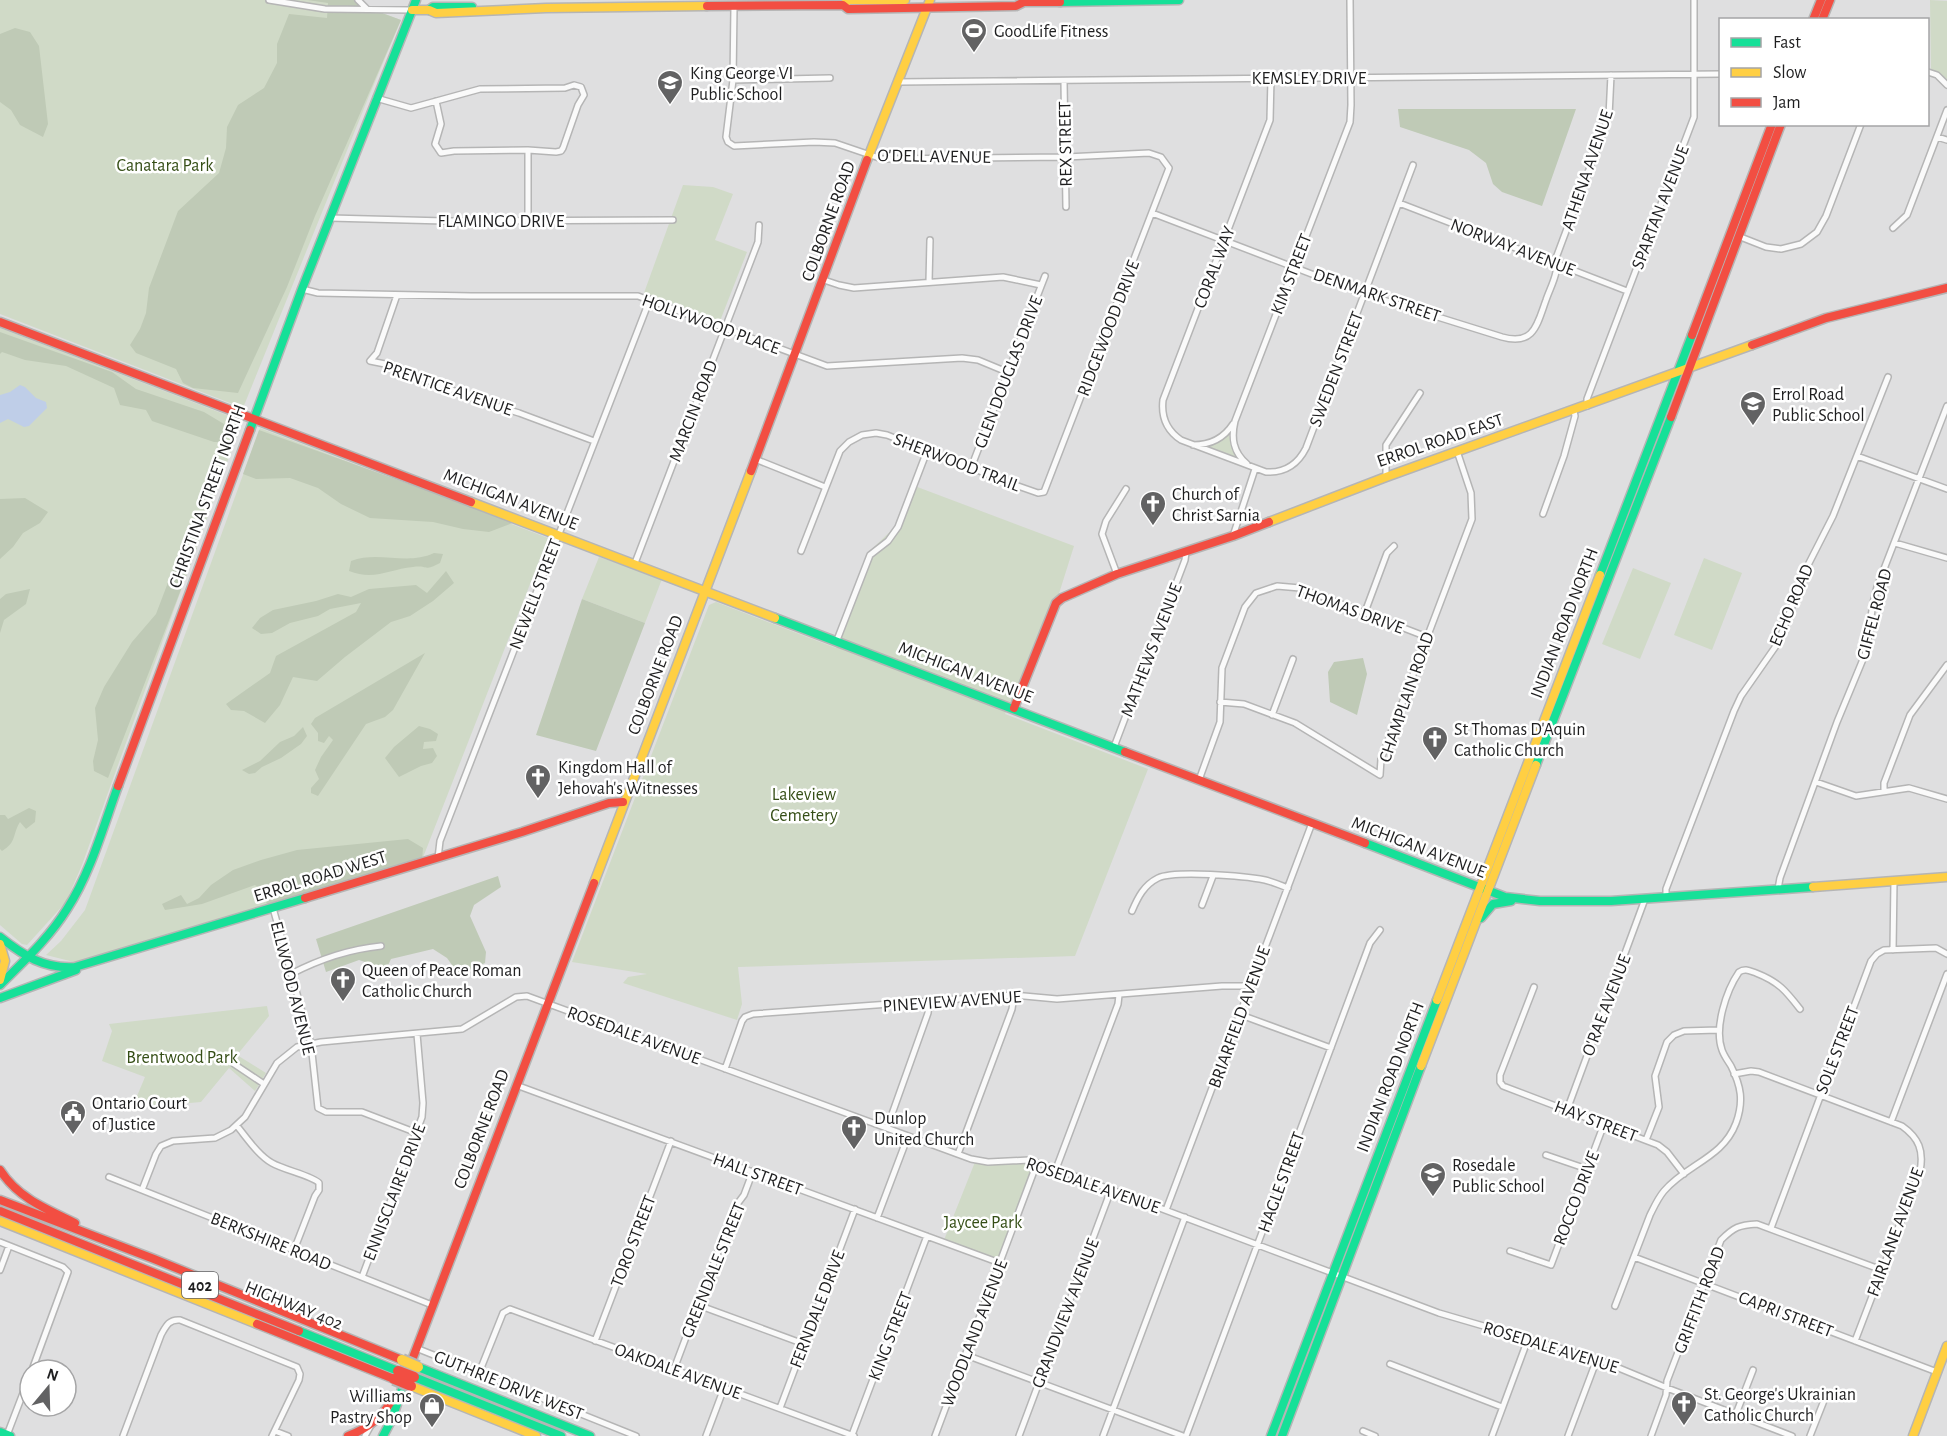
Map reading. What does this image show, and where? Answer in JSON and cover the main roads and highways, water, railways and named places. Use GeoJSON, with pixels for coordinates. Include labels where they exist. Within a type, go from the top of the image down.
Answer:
{"type":"FeatureCollection","features":[{"type":"Feature","properties":{"kind":"main road"},"geometry":{"type":"LineString","coordinates":[[843,5],[849,0],[905,0]]}},
{"type":"Feature","properties":{"kind":"main road"},"geometry":{"type":"LineString","coordinates":[[414,5],[436,13],[718,4],[734,7],[815,3],[843,5],[848,9],[929,4],[1016,6],[1021,1],[1179,0]]}},
{"type":"Feature","properties":{"kind":"main road"},"geometry":{"type":"LineString","coordinates":[[1814,18],[1821,0]]}},
{"type":"Feature","properties":{"kind":"main road"},"geometry":{"type":"LineString","coordinates":[[1823,18],[1829,0]]}},
{"type":"Feature","properties":{"kind":"main road","name":"COLBORNE ROAD"},"geometry":{"type":"LineString","coordinates":[[383,1436],[929,4]]}},
{"type":"Feature","properties":{"kind":"main road","name":"CHRISTINA STREET NORTH"},"geometry":{"type":"LineString","coordinates":[[0,985],[63,918],[83,880],[302,289],[414,5]]}},
{"type":"Feature","properties":{"kind":"main road","name":"INDIAN ROAD NORTH"},"geometry":{"type":"LineString","coordinates":[[1271,1436],[1470,937],[1483,889],[1690,368],[1771,126]]}},
{"type":"Feature","properties":{"kind":"main road","name":"INDIAN ROAD NORTH"},"geometry":{"type":"LineString","coordinates":[[1282,1436],[1337,1275],[1679,372],[1780,126]]}},
{"type":"Feature","properties":{"kind":"main road","name":"ERROL ROAD EAST"},"geometry":{"type":"LineString","coordinates":[[1014,708],[1056,603],[1117,574],[1233,536],[1386,477],[1574,411],[1826,318],[1947,288]]}},
{"type":"Feature","properties":{"kind":"main road","name":"MICHIGAN AVENUE"},"geometry":{"type":"LineString","coordinates":[[0,322],[1508,898],[1611,901],[1947,877]]}},
{"type":"Feature","properties":{"kind":"main road"},"geometry":{"type":"LineString","coordinates":[[699,606],[708,598],[722,597]]}},
{"type":"Feature","properties":{"kind":"main road","name":"ERROL ROAD WEST"},"geometry":{"type":"LineString","coordinates":[[0,937],[27,958],[39,964],[54,968],[87,965],[438,858],[609,803],[623,802]]}},
{"type":"Feature","properties":{"kind":"main road"},"geometry":{"type":"LineString","coordinates":[[1470,937],[1485,910],[1495,903],[1508,901],[1527,903],[1540,900]]}},
{"type":"Feature","properties":{"kind":"main road"},"geometry":{"type":"LineString","coordinates":[[0,944],[5,961],[0,980]]}},
{"type":"Feature","properties":{"kind":"main road"},"geometry":{"type":"LineString","coordinates":[[0,998],[87,965]]}},
{"type":"Feature","properties":{"kind":"main road"},"geometry":{"type":"LineString","coordinates":[[0,1170],[14,1189],[34,1203],[407,1371],[561,1436]]}},
{"type":"Feature","properties":{"kind":"main road"},"geometry":{"type":"LineString","coordinates":[[0,1200],[154,1259]]}},
{"type":"Feature","properties":{"kind":"main road","name":"HIGHWAY 402"},"geometry":{"type":"LineString","coordinates":[[0,1205],[407,1371],[576,1436]]}},
{"type":"Feature","properties":{"kind":"main road"},"geometry":{"type":"LineString","coordinates":[[0,1211],[407,1371],[590,1436]]}},
{"type":"Feature","properties":{"kind":"main road","name":"HIGHWAY 402"},"geometry":{"type":"LineString","coordinates":[[0,1221],[175,1292],[407,1371],[536,1436]]}},
{"type":"Feature","properties":{"kind":"main road"},"geometry":{"type":"LineString","coordinates":[[0,1227],[113,1271],[175,1292]]}},
{"type":"Feature","properties":{"kind":"main road"},"geometry":{"type":"LineString","coordinates":[[1913,1436],[1947,1346]]}},
{"type":"Feature","properties":{"kind":"main road","name":"COLBORNE ROAD"},"geometry":{"type":"LineString","coordinates":[[348,1436],[362,1431],[388,1408],[407,1371]]}},
{"type":"Feature","properties":{"kind":"water"},"geometry":{"type":"Polygon","coordinates":[[[20,385],[36,398],[46,402],[47,408],[29,426],[24,427],[8,419],[0,423],[0,395],[20,385]]]}},
{"type":"Feature","properties":{"kind":"place","name":"GoodLife Fitness"},"geometry":{"type":"Point","coordinates":[974,54]}},
{"type":"Feature","properties":{"kind":"place","name":"King George VI Public School"},"geometry":{"type":"Point","coordinates":[670,106]}},
{"type":"Feature","properties":{"kind":"place","name":"Errol Road Public School"},"geometry":{"type":"Point","coordinates":[1753,427]}},
{"type":"Feature","properties":{"kind":"place","name":"Church of Christ Sarnia"},"geometry":{"type":"Point","coordinates":[1153,527]}},
{"type":"Feature","properties":{"kind":"place","name":"St Thomas D'Aquin Catholic Church"},"geometry":{"type":"Point","coordinates":[1435,762]}},
{"type":"Feature","properties":{"kind":"place","name":"Kingdom Hall of Jehovah's Witnesses"},"geometry":{"type":"Point","coordinates":[538,800]}},
{"type":"Feature","properties":{"kind":"place","name":"Queen of Peace Roman Catholic Church"},"geometry":{"type":"Point","coordinates":[343,1003]}},
{"type":"Feature","properties":{"kind":"place","name":"Ontario Court of Justice"},"geometry":{"type":"Point","coordinates":[73,1136]}},
{"type":"Feature","properties":{"kind":"place","name":"Dunlop United Church"},"geometry":{"type":"Point","coordinates":[854,1151]}},
{"type":"Feature","properties":{"kind":"place","name":"Rosedale Public School"},"geometry":{"type":"Point","coordinates":[1433,1198]}},
{"type":"Feature","properties":{"kind":"place","name":"St. George's Ukrainian Catholic Church"},"geometry":{"type":"Point","coordinates":[1684,1427]}},
{"type":"Feature","properties":{"kind":"place","name":"Williams Pastry Shop"},"geometry":{"type":"Point","coordinates":[432,1429]}},
{"type":"Feature","properties":{"kind":"park label","name":"Canatara Park"},"geometry":{"type":"Point","coordinates":[165,165]}},
{"type":"Feature","properties":{"kind":"park label","name":"Lakeview Cemetery"},"geometry":{"type":"Point","coordinates":[804,804]}},
{"type":"Feature","properties":{"kind":"park label","name":"Brentwood Park"},"geometry":{"type":"Point","coordinates":[182,1057]}},
{"type":"Feature","properties":{"kind":"park label","name":"Jaycee Park"},"geometry":{"type":"Point","coordinates":[983,1222]}}]}
